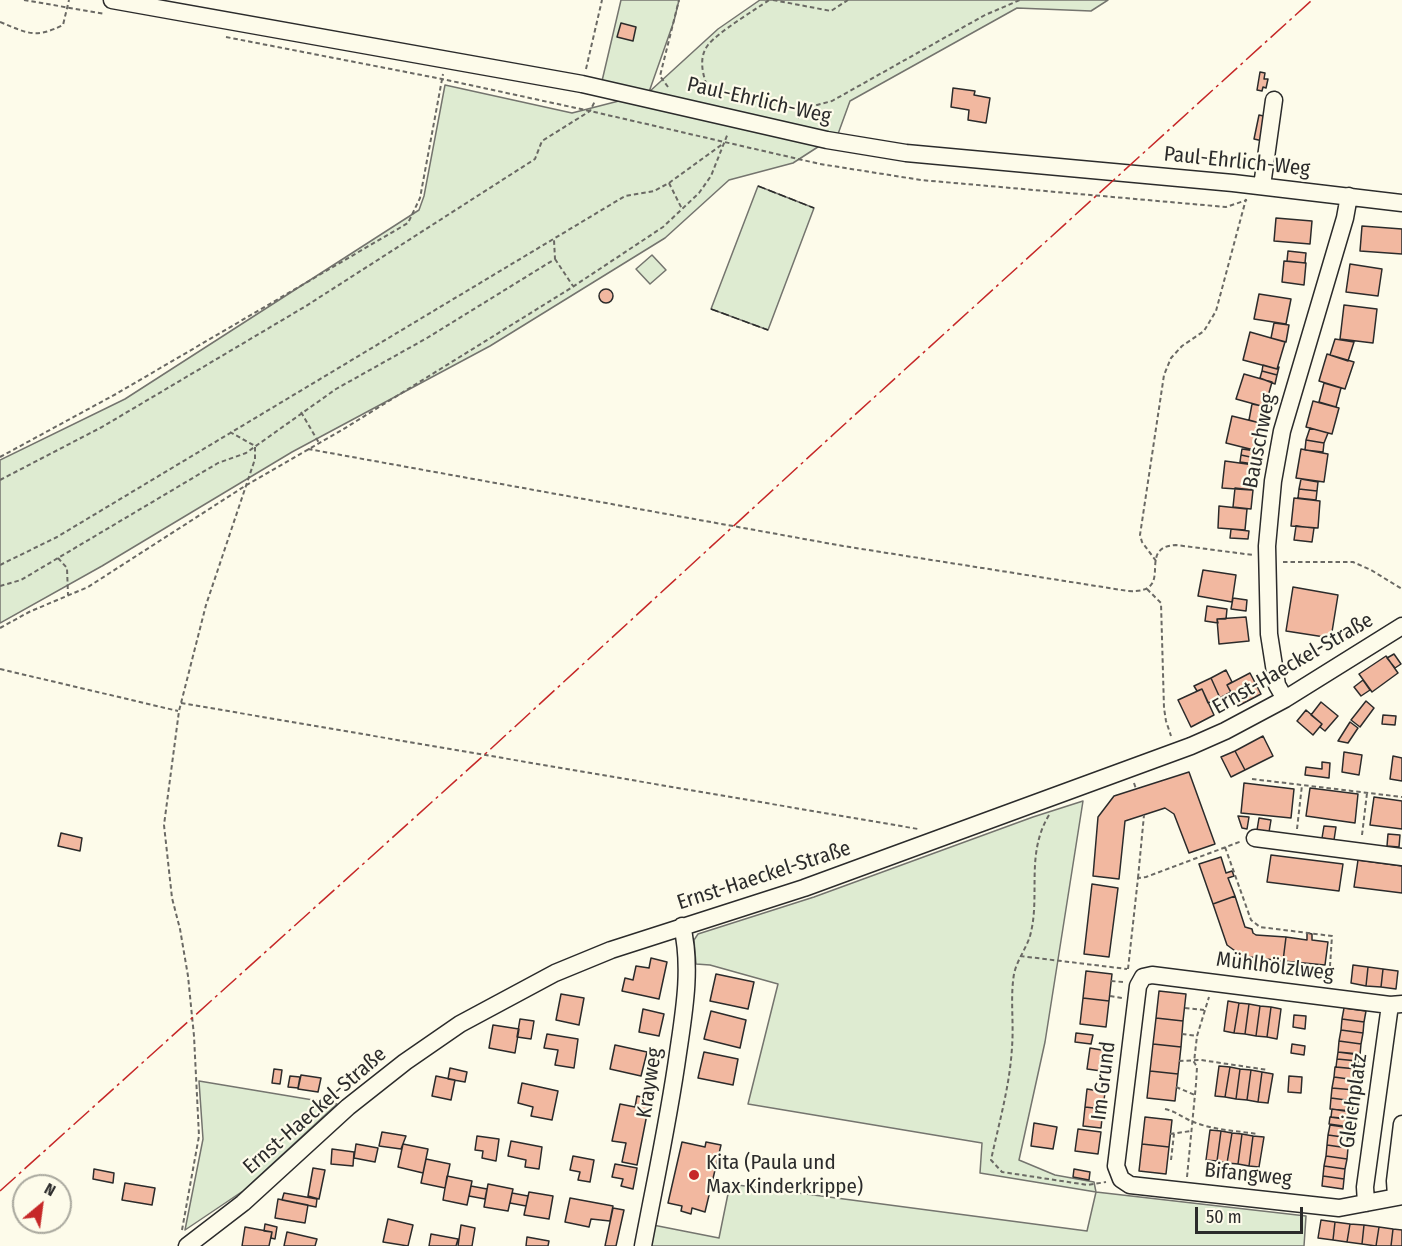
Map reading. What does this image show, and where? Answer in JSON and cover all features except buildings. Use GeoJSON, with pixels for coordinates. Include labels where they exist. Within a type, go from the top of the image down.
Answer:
{"type":"FeatureCollection","features":[{"type":"Feature","properties":{"kind":"street","name":"Paul-Ehrlich-Weg"},"geometry":{"type":"LineString","coordinates":[[113,8],[447,58],[602,88],[789,132],[906,153],[1252,190],[1349,196],[1402,203]]}},
{"type":"Feature","properties":{"kind":"street"},"geometry":{"type":"LineString","coordinates":[[1252,190],[1274,100]]}},
{"type":"Feature","properties":{"kind":"street","name":"Bauschweg"},"geometry":{"type":"LineString","coordinates":[[1285,699],[1277,685],[1269,634],[1268,560],[1273,482],[1282,430],[1345,218],[1349,196]]}},
{"type":"Feature","properties":{"kind":"street","name":"Ernst-Haeckel-Straße"},"geometry":{"type":"LineString","coordinates":[[192,1245],[243,1203],[348,1107],[405,1062],[460,1024],[555,973],[611,950],[804,888],[1191,746],[1285,699],[1402,626]]}},
{"type":"Feature","properties":{"kind":"street"},"geometry":{"type":"LineString","coordinates":[[1255,838],[1402,857]]}},
{"type":"Feature","properties":{"kind":"street","name":"Krayweg"},"geometry":{"type":"LineString","coordinates":[[643,1246],[672,1099],[686,1005],[687,944],[682,926]]}},
{"type":"Feature","properties":{"kind":"street","name":"Mühlhölzlweg"},"geometry":{"type":"LineString","coordinates":[[1143,977],[1152,975],[1396,1004]]}},
{"type":"Feature","properties":{"kind":"street","name":"Im Grund"},"geometry":{"type":"LineString","coordinates":[[1126,1182],[1116,1166],[1138,986],[1143,977]]}},
{"type":"Feature","properties":{"kind":"street","name":"Gleichplatz"},"geometry":{"type":"LineString","coordinates":[[1366,1203],[1365,1187],[1396,1004]]}},
{"type":"Feature","properties":{"kind":"street"},"geometry":{"type":"LineString","coordinates":[[1399,1196],[1395,1181],[1402,1124]]}},
{"type":"Feature","properties":{"kind":"street","name":"Bifangweg"},"geometry":{"type":"LineString","coordinates":[[1126,1182],[1185,1191],[1340,1208],[1399,1196]]}},
{"type":"Feature","properties":{"kind":"path"},"geometry":{"type":"LineString","coordinates":[[24,0],[68,7],[113,8]]}},
{"type":"Feature","properties":{"kind":"path"},"geometry":{"type":"LineString","coordinates":[[0,22],[25,33],[46,33],[63,25],[69,0]]}},
{"type":"Feature","properties":{"kind":"path"},"geometry":{"type":"LineString","coordinates":[[582,84],[602,0]]}},
{"type":"Feature","properties":{"kind":"path"},"geometry":{"type":"LineString","coordinates":[[672,92],[660,76],[679,0]]}},
{"type":"Feature","properties":{"kind":"path"},"geometry":{"type":"LineString","coordinates":[[0,628],[87,587],[244,486],[319,443],[573,286],[663,227],[699,193],[714,169],[726,142],[728,117],[707,87],[702,64],[707,45],[771,0],[831,11],[848,0]]}},
{"type":"Feature","properties":{"kind":"path"},"geometry":{"type":"LineString","coordinates":[[789,132],[796,119],[813,106],[832,101],[985,15],[1020,0]]}},
{"type":"Feature","properties":{"kind":"path"},"geometry":{"type":"LineString","coordinates":[[220,36],[442,79],[820,164],[921,180],[1226,207],[1252,190]]}},
{"type":"Feature","properties":{"kind":"path"},"geometry":{"type":"LineString","coordinates":[[0,457],[116,394],[408,223],[420,198],[447,58]]}},
{"type":"Feature","properties":{"kind":"path"},"geometry":{"type":"LineString","coordinates":[[0,480],[102,428],[306,306],[535,159],[542,141],[590,111],[602,88]]}},
{"type":"Feature","properties":{"kind":"path"},"geometry":{"type":"LineString","coordinates":[[0,565],[57,537],[625,196],[654,191],[669,183],[726,142]]}},
{"type":"Feature","properties":{"kind":"path"},"geometry":{"type":"LineString","coordinates":[[669,183],[682,209]]}},
{"type":"Feature","properties":{"kind":"path"},"geometry":{"type":"LineString","coordinates":[[1156,561],[1142,542],[1140,535],[1164,375],[1171,358],[1182,346],[1204,331],[1216,311],[1252,190]]}},
{"type":"Feature","properties":{"kind":"path"},"geometry":{"type":"LineString","coordinates":[[554,240],[555,259],[573,286]]}},
{"type":"Feature","properties":{"kind":"path"},"geometry":{"type":"LineString","coordinates":[[0,586],[21,580],[218,463],[246,453],[336,388],[427,338],[555,259]]}},
{"type":"Feature","properties":{"kind":"path"},"geometry":{"type":"LineString","coordinates":[[301,412],[319,443]]}},
{"type":"Feature","properties":{"kind":"path"},"geometry":{"type":"LineString","coordinates":[[230,432],[255,446]]}},
{"type":"Feature","properties":{"kind":"path"},"geometry":{"type":"LineString","coordinates":[[192,1245],[182,1234],[199,1136],[194,1036],[185,957],[167,866],[164,825],[179,711],[206,605],[244,486],[255,459],[255,446]]}},
{"type":"Feature","properties":{"kind":"path"},"geometry":{"type":"LineString","coordinates":[[308,449],[843,546],[1128,591],[1140,592],[1147,589],[1153,582],[1157,551],[1163,546],[1176,545],[1268,560],[1353,562],[1402,589]]}},
{"type":"Feature","properties":{"kind":"path"},"geometry":{"type":"LineString","coordinates":[[58,558],[67,568],[68,595]]}},
{"type":"Feature","properties":{"kind":"path"},"geometry":{"type":"LineString","coordinates":[[1147,589],[1161,603],[1164,708],[1172,739]]}},
{"type":"Feature","properties":{"kind":"path"},"geometry":{"type":"LineString","coordinates":[[0,669],[179,711]]}},
{"type":"Feature","properties":{"kind":"path"},"geometry":{"type":"LineString","coordinates":[[181,703],[952,835]]}},
{"type":"Feature","properties":{"kind":"path"},"geometry":{"type":"LineString","coordinates":[[1252,779],[1402,797]]}},
{"type":"Feature","properties":{"kind":"path"},"geometry":{"type":"LineString","coordinates":[[1295,844],[1302,785]]}},
{"type":"Feature","properties":{"kind":"path"},"geometry":{"type":"LineString","coordinates":[[1360,852],[1367,793]]}},
{"type":"Feature","properties":{"kind":"path"},"geometry":{"type":"LineString","coordinates":[[1062,795],[1045,822],[1036,852],[1033,878],[1034,906],[1030,936],[1015,972],[1012,991],[1010,1066],[991,1160],[1002,1172],[1088,1185],[1126,1182]]}},
{"type":"Feature","properties":{"kind":"path"},"geometry":{"type":"LineString","coordinates":[[1020,956],[1128,969],[1144,815]]}},
{"type":"Feature","properties":{"kind":"path"},"geometry":{"type":"LineString","coordinates":[[1138,878],[1255,838]]}},
{"type":"Feature","properties":{"kind":"path"},"geometry":{"type":"LineString","coordinates":[[1225,847],[1251,920],[1260,927],[1332,936],[1327,996]]}},
{"type":"Feature","properties":{"kind":"path"},"geometry":{"type":"LineString","coordinates":[[1185,1191],[1195,1095],[1197,1067],[1194,1062],[1197,1036],[1211,982]]}},
{"type":"Feature","properties":{"kind":"path"},"geometry":{"type":"LineString","coordinates":[[1185,1008],[1204,1010]]}},
{"type":"Feature","properties":{"kind":"path"},"geometry":{"type":"LineString","coordinates":[[1182,1034],[1197,1036]]}},
{"type":"Feature","properties":{"kind":"path"},"geometry":{"type":"LineString","coordinates":[[1179,1061],[1201,1060],[1268,1070]]}},
{"type":"Feature","properties":{"kind":"path"},"geometry":{"type":"LineString","coordinates":[[1176,1087],[1195,1095]]}},
{"type":"Feature","properties":{"kind":"path"},"geometry":{"type":"LineString","coordinates":[[1165,1108],[1192,1122],[1258,1134]]}},
{"type":"Feature","properties":{"kind":"path"},"geometry":{"type":"LineString","coordinates":[[1171,1160],[1172,1134],[1191,1131]]}},
{"type":"Feature","properties":{"kind":"green space"},"geometry":{"type":"Polygon","coordinates":[[[621,0],[679,0],[649,92],[718,29],[760,0],[1108,0],[1091,11],[1017,8],[850,101],[838,134],[793,163],[729,180],[665,238],[490,346],[292,452],[102,566],[0,623],[0,460],[125,399],[419,210],[424,196],[445,85],[572,113],[646,94],[602,81],[621,0]]]}},
{"type":"Feature","properties":{"kind":"green space"},"geometry":{"type":"Polygon","coordinates":[[[758,186],[814,208],[768,330],[711,309],[758,186]]]}},
{"type":"Feature","properties":{"kind":"green space"},"geometry":{"type":"Polygon","coordinates":[[[652,255],[666,270],[650,284],[636,269],[652,255]]]}},
{"type":"Feature","properties":{"kind":"green space"},"geometry":{"type":"Polygon","coordinates":[[[1083,801],[1045,1042],[1019,1160],[1055,1175],[1094,1182],[1096,1192],[980,1173],[982,1143],[748,1104],[778,984],[710,965],[696,964],[694,940],[698,934],[814,897],[1083,801]]]}},
{"type":"Feature","properties":{"kind":"green space"},"geometry":{"type":"Polygon","coordinates":[[[199,1081],[337,1104],[243,1191],[185,1230],[203,1139],[199,1081]]]}},
{"type":"Feature","properties":{"kind":"green space"},"geometry":{"type":"Polygon","coordinates":[[[730,1184],[1087,1231],[1096,1192],[1306,1216],[1304,1246],[649,1246],[653,1225],[719,1238],[730,1184]]]}},
{"type":"Feature","properties":{"kind":"fence"},"geometry":{"type":"LineString","coordinates":[[758,186],[814,208]]}},
{"type":"Feature","properties":{"kind":"fence"},"geometry":{"type":"LineString","coordinates":[[711,309],[768,330]]}},
{"type":"Feature","properties":{"kind":"power"},"geometry":{"type":"LineString","coordinates":[[0,1191],[483,756],[1312,0]]}},
{"type":"Feature","properties":{"kind":"place","name":"Kita (Paula und Max Kinderkrippe)"},"geometry":{"type":"Point","coordinates":[694,1175]}}]}
